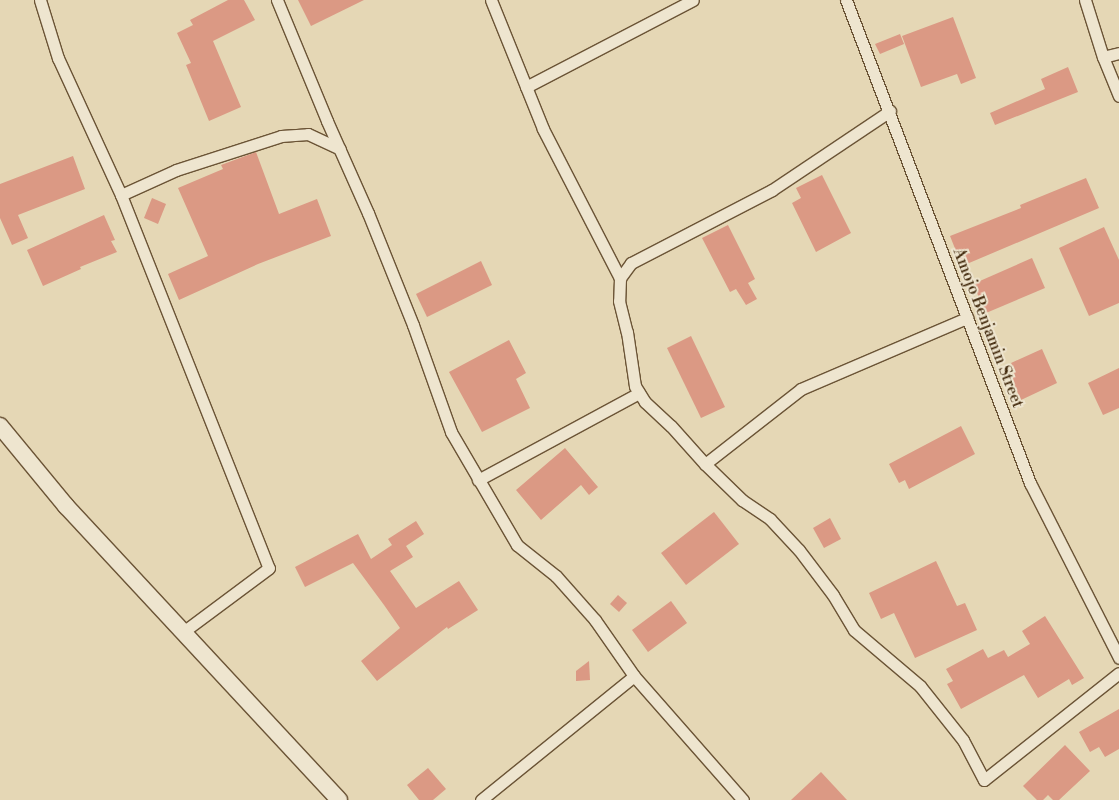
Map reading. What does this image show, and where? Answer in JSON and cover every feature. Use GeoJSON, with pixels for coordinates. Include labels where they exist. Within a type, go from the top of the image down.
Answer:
{"type":"FeatureCollection","features":[{"type":"Feature","properties":{"kind":"street"},"geometry":{"type":"LineString","coordinates":[[40,0],[58,58],[121,195],[270,568],[183,632]]}},
{"type":"Feature","properties":{"kind":"street"},"geometry":{"type":"LineString","coordinates":[[277,0],[368,213],[406,308],[451,432],[478,480],[517,545],[556,576],[595,620],[634,676],[743,800]]}},
{"type":"Feature","properties":{"kind":"street"},"geometry":{"type":"LineString","coordinates":[[491,0],[542,129],[620,278],[619,301],[628,332],[635,386],[639,393],[645,402],[671,426],[705,464],[742,500],[770,519],[799,550],[833,595],[854,630],[920,686],[963,740],[984,780],[1119,673]]}},
{"type":"Feature","properties":{"kind":"street"},"geometry":{"type":"LineString","coordinates":[[526,87],[693,0]]}},
{"type":"Feature","properties":{"kind":"street","name":"Amojo Benjamin Street"},"geometry":{"type":"LineString","coordinates":[[846,0],[890,111],[1030,483],[1119,658]]}},
{"type":"Feature","properties":{"kind":"street"},"geometry":{"type":"LineString","coordinates":[[1085,0],[1119,96]]}},
{"type":"Feature","properties":{"kind":"street"},"geometry":{"type":"LineString","coordinates":[[1104,57],[1119,53]]}},
{"type":"Feature","properties":{"kind":"street"},"geometry":{"type":"LineString","coordinates":[[620,278],[631,263],[772,190],[890,111]]}},
{"type":"Feature","properties":{"kind":"street"},"geometry":{"type":"LineString","coordinates":[[121,195],[176,170],[281,136],[308,134],[340,150]]}},
{"type":"Feature","properties":{"kind":"street"},"geometry":{"type":"LineString","coordinates":[[705,464],[801,389],[967,318]]}},
{"type":"Feature","properties":{"kind":"street"},"geometry":{"type":"LineString","coordinates":[[478,480],[639,393]]}},
{"type":"Feature","properties":{"kind":"street"},"geometry":{"type":"LineString","coordinates":[[0,426],[66,506],[338,800]]}},
{"type":"Feature","properties":{"kind":"street"},"geometry":{"type":"LineString","coordinates":[[481,800],[634,676]]}},
{"type":"Feature","properties":{"kind":"building"},"geometry":{"type":"Polygon","coordinates":[[[228,0],[244,0],[255,20],[213,41],[241,107],[209,121],[186,65],[191,63],[177,33],[193,25],[190,20],[228,0]]]}},
{"type":"Feature","properties":{"kind":"building"},"geometry":{"type":"Polygon","coordinates":[[[298,0],[364,0],[311,26],[298,0]]]}},
{"type":"Feature","properties":{"kind":"building"},"geometry":{"type":"Polygon","coordinates":[[[953,17],[976,78],[961,84],[957,74],[921,87],[902,36],[953,17]]]}},
{"type":"Feature","properties":{"kind":"building"},"geometry":{"type":"Polygon","coordinates":[[[900,34],[904,44],[880,54],[875,44],[900,34]]]}},
{"type":"Feature","properties":{"kind":"building"},"geometry":{"type":"Polygon","coordinates":[[[1068,67],[1078,92],[995,125],[990,113],[1045,89],[1041,79],[1068,67]]]}},
{"type":"Feature","properties":{"kind":"building"},"geometry":{"type":"Polygon","coordinates":[[[256,152],[279,214],[317,199],[331,236],[258,264],[179,300],[168,274],[208,256],[178,188],[223,169],[221,165],[256,152]]]}},
{"type":"Feature","properties":{"kind":"building"},"geometry":{"type":"Polygon","coordinates":[[[73,156],[85,189],[18,215],[28,238],[12,245],[0,218],[0,184],[73,156]]]}},
{"type":"Feature","properties":{"kind":"building"},"geometry":{"type":"Polygon","coordinates":[[[822,175],[851,233],[816,252],[792,203],[801,198],[796,188],[822,175]]]}},
{"type":"Feature","properties":{"kind":"building"},"geometry":{"type":"Polygon","coordinates":[[[1086,178],[1099,208],[962,266],[950,236],[1021,208],[1020,205],[1086,178]]]}},
{"type":"Feature","properties":{"kind":"building"},"geometry":{"type":"Polygon","coordinates":[[[152,198],[166,204],[158,224],[144,218],[152,198]]]}},
{"type":"Feature","properties":{"kind":"building"},"geometry":{"type":"Polygon","coordinates":[[[104,215],[115,240],[111,241],[117,252],[80,267],[81,269],[43,286],[27,250],[104,215]]]}},
{"type":"Feature","properties":{"kind":"building"},"geometry":{"type":"Polygon","coordinates":[[[728,225],[755,279],[748,283],[757,299],[746,305],[736,289],[730,292],[702,238],[728,225]]]}},
{"type":"Feature","properties":{"kind":"building"},"geometry":{"type":"Polygon","coordinates":[[[1104,227],[1119,260],[1119,303],[1089,316],[1059,248],[1104,227]]]}},
{"type":"Feature","properties":{"kind":"building"},"geometry":{"type":"Polygon","coordinates":[[[1032,258],[1045,288],[986,313],[973,284],[1032,258]]]}},
{"type":"Feature","properties":{"kind":"building"},"geometry":{"type":"Polygon","coordinates":[[[481,261],[492,285],[427,317],[416,294],[481,261]]]}},
{"type":"Feature","properties":{"kind":"building"},"geometry":{"type":"Polygon","coordinates":[[[691,336],[725,407],[701,418],[667,348],[691,336]]]}},
{"type":"Feature","properties":{"kind":"building"},"geometry":{"type":"Polygon","coordinates":[[[509,340],[526,373],[516,379],[530,408],[482,432],[449,372],[509,340]]]}},
{"type":"Feature","properties":{"kind":"building"},"geometry":{"type":"Polygon","coordinates":[[[1042,349],[1057,383],[1021,400],[1008,371],[1013,368],[1011,363],[1042,349]]]}},
{"type":"Feature","properties":{"kind":"building"},"geometry":{"type":"Polygon","coordinates":[[[1119,368],[1119,408],[1103,415],[1088,383],[1119,368]]]}},
{"type":"Feature","properties":{"kind":"building"},"geometry":{"type":"Polygon","coordinates":[[[961,426],[975,454],[909,489],[905,480],[899,483],[889,464],[961,426]]]}},
{"type":"Feature","properties":{"kind":"building"},"geometry":{"type":"Polygon","coordinates":[[[565,448],[598,487],[589,495],[581,485],[541,520],[516,490],[565,448]]]}},
{"type":"Feature","properties":{"kind":"building"},"geometry":{"type":"Polygon","coordinates":[[[714,512],[739,544],[686,585],[661,553],[714,512]]]}},
{"type":"Feature","properties":{"kind":"building"},"geometry":{"type":"Polygon","coordinates":[[[830,518],[841,539],[824,548],[813,528],[830,518]]]}},
{"type":"Feature","properties":{"kind":"building"},"geometry":{"type":"Polygon","coordinates":[[[416,521],[424,534],[406,546],[413,557],[390,571],[416,608],[459,581],[478,610],[448,629],[447,627],[377,681],[361,661],[400,628],[384,605],[353,563],[305,587],[295,567],[358,534],[371,559],[392,545],[388,539],[416,521]]]}},
{"type":"Feature","properties":{"kind":"building"},"geometry":{"type":"Polygon","coordinates":[[[936,561],[957,606],[965,603],[977,630],[915,658],[894,613],[881,619],[869,593],[936,561]]]}},
{"type":"Feature","properties":{"kind":"building"},"geometry":{"type":"Polygon","coordinates":[[[618,595],[627,603],[619,612],[610,604],[618,595]]]}},
{"type":"Feature","properties":{"kind":"building"},"geometry":{"type":"Polygon","coordinates":[[[671,601],[687,623],[648,652],[632,630],[671,601]]]}},
{"type":"Feature","properties":{"kind":"building"},"geometry":{"type":"Polygon","coordinates":[[[1045,616],[1084,678],[1072,685],[1069,679],[1038,698],[1024,675],[961,709],[947,684],[953,681],[946,669],[983,649],[988,658],[1004,650],[1008,657],[1030,644],[1022,631],[1045,616]]]}},
{"type":"Feature","properties":{"kind":"building"},"geometry":{"type":"Polygon","coordinates":[[[589,661],[590,680],[576,681],[576,671],[589,661]]]}},
{"type":"Feature","properties":{"kind":"building"},"geometry":{"type":"Polygon","coordinates":[[[1119,709],[1119,749],[1105,757],[1099,747],[1090,752],[1079,732],[1119,709]]]}},
{"type":"Feature","properties":{"kind":"building"},"geometry":{"type":"Polygon","coordinates":[[[1065,745],[1090,771],[1059,800],[1053,800],[1048,795],[1043,800],[1037,800],[1023,786],[1065,745]]]}},
{"type":"Feature","properties":{"kind":"building"},"geometry":{"type":"Polygon","coordinates":[[[428,768],[446,789],[433,800],[419,800],[407,785],[428,768]]]}},
{"type":"Feature","properties":{"kind":"building"},"geometry":{"type":"Polygon","coordinates":[[[821,772],[847,800],[791,800],[821,772]]]}}]}
